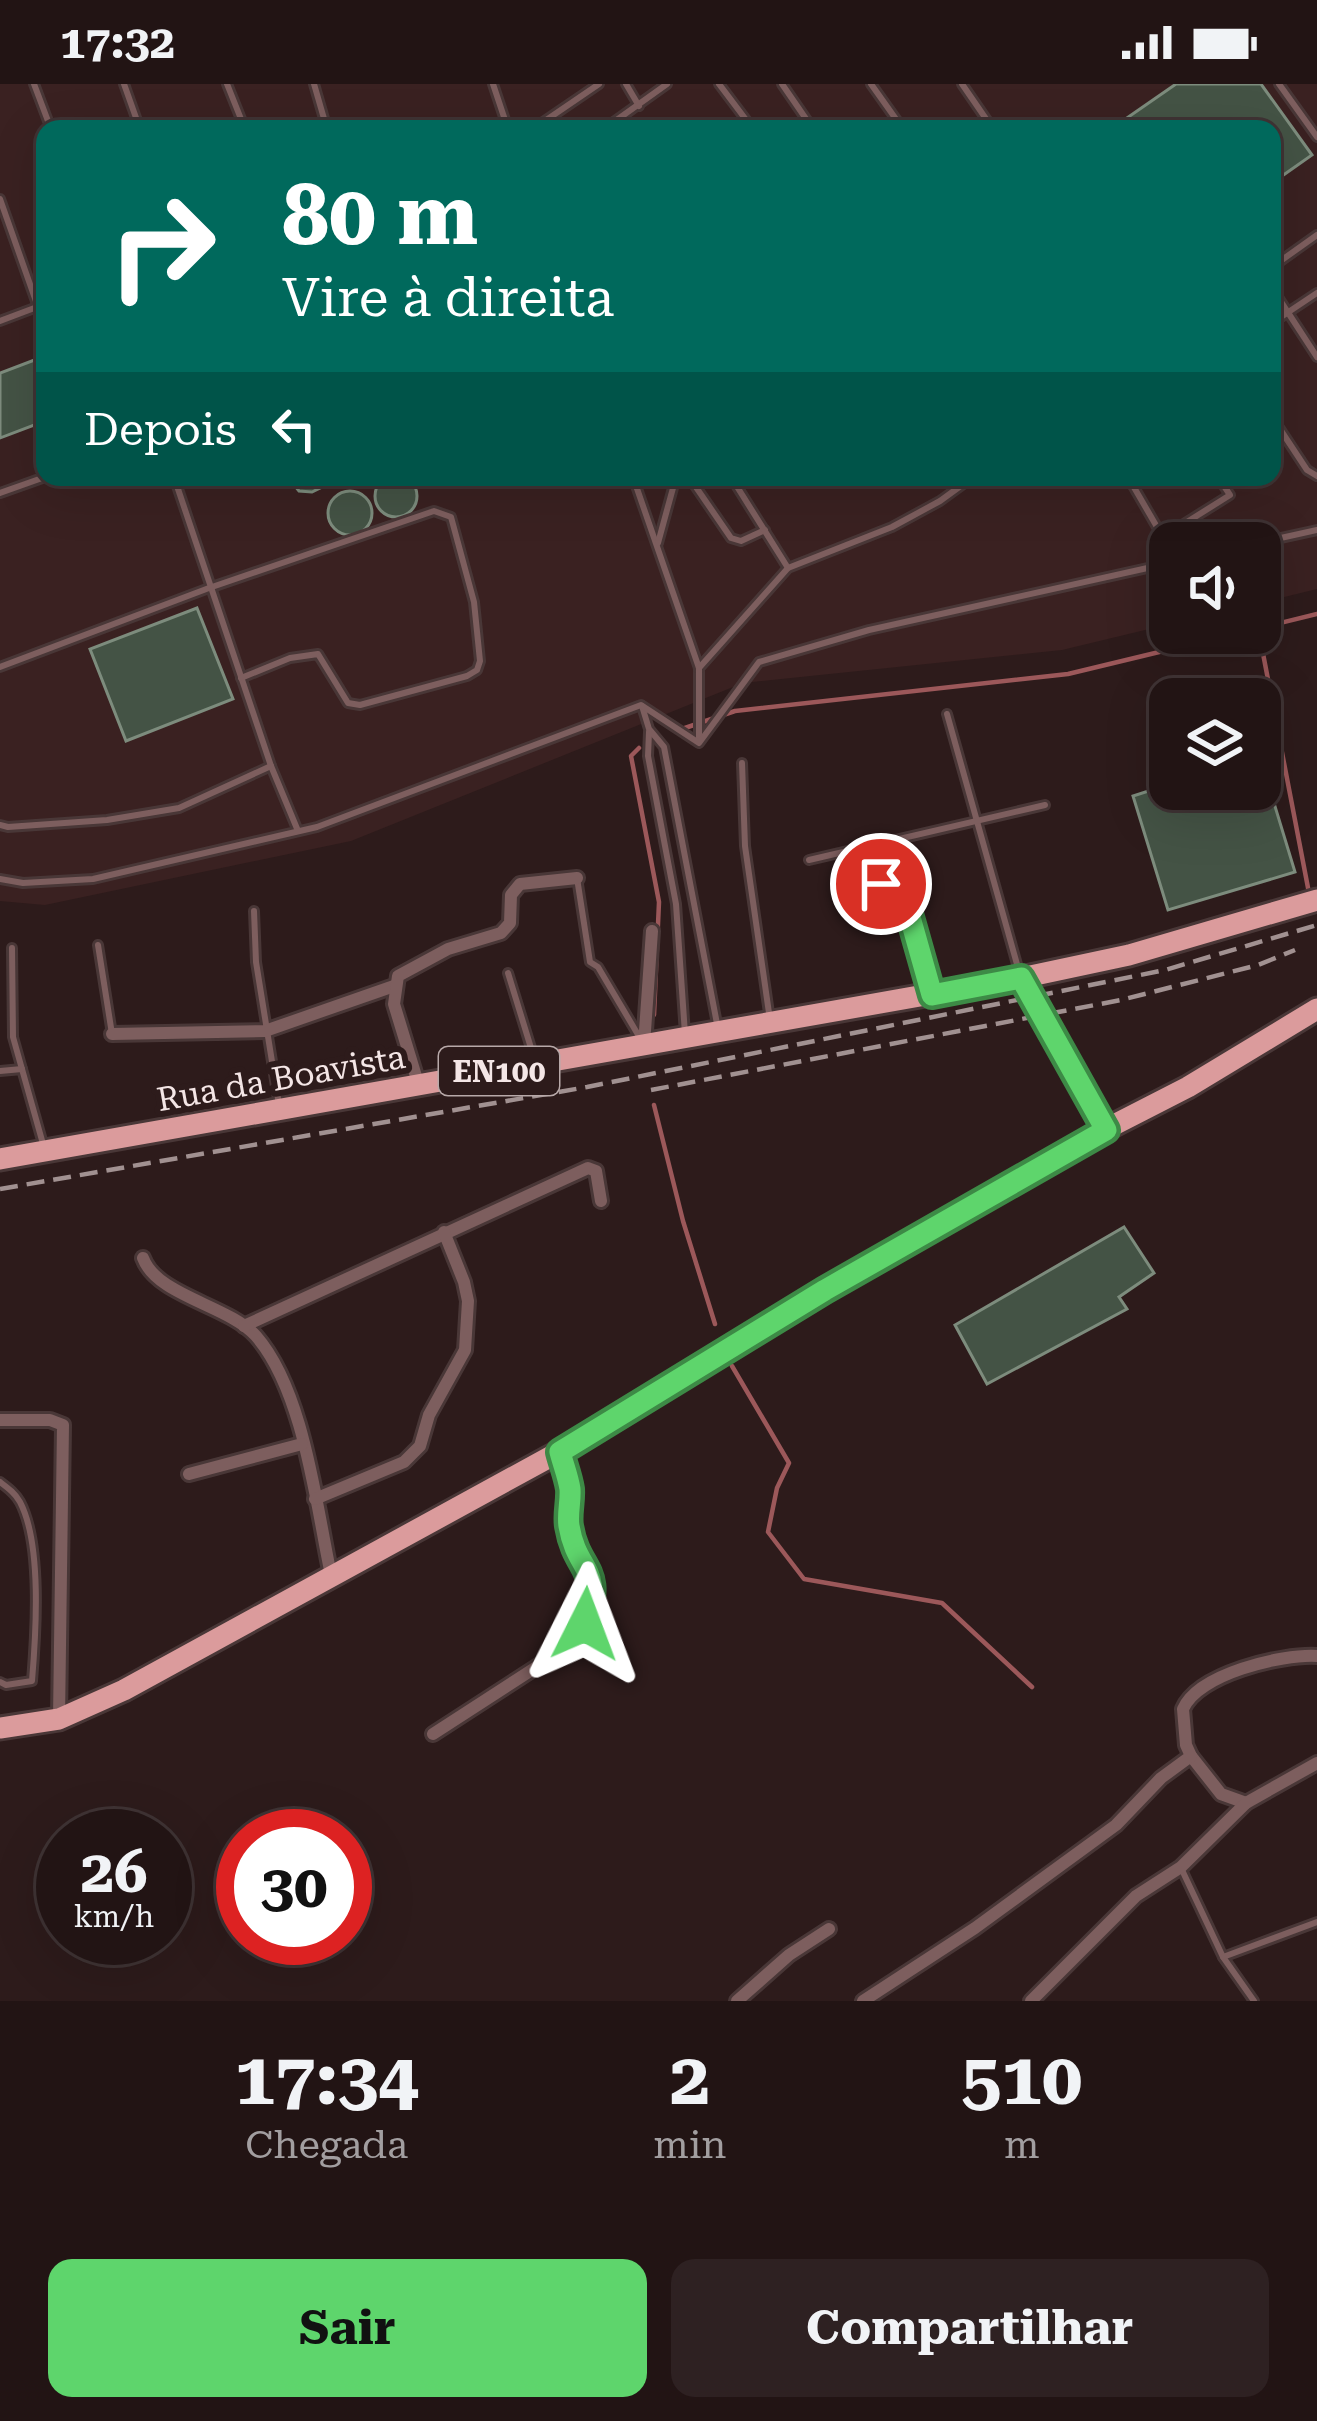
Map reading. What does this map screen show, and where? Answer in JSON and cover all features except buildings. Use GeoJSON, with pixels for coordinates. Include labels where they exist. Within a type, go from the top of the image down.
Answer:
{"type":"FeatureCollection","features":[{"type":"Feature","properties":{"kind":"main road","name":"Rua da Boavista"},"geometry":{"type":"LineString","coordinates":[[0,1160],[1009,980],[1130,955],[1317,900]]}},
{"type":"Feature","properties":{"kind":"main road"},"geometry":{"type":"LineString","coordinates":[[1009,980],[1106,1130]]}},
{"type":"Feature","properties":{"kind":"main road"},"geometry":{"type":"LineString","coordinates":[[0,1728],[59,1719],[124,1690],[560,1452],[825,1290],[1317,1009]]}},
{"type":"Feature","properties":{"kind":"street"},"geometry":{"type":"LineString","coordinates":[[418,1086],[394,1004],[398,976],[448,949],[500,933],[510,923],[511,895],[520,884],[577,878]]}},
{"type":"Feature","properties":{"kind":"street"},"geometry":{"type":"LineString","coordinates":[[644,1046],[652,931]]}},
{"type":"Feature","properties":{"kind":"street"},"geometry":{"type":"LineString","coordinates":[[112,1034],[266,1031],[394,986]]}},
{"type":"Feature","properties":{"kind":"street"},"geometry":{"type":"LineString","coordinates":[[244,1326],[590,1168],[596,1171],[601,1201]]}},
{"type":"Feature","properties":{"kind":"street"},"geometry":{"type":"LineString","coordinates":[[314,1499],[404,1462],[420,1447],[430,1415],[465,1350],[468,1301],[444,1232]]}},
{"type":"Feature","properties":{"kind":"street"},"geometry":{"type":"LineString","coordinates":[[142,1258],[162,1281],[244,1326],[264,1348],[286,1388],[332,1575]]}},
{"type":"Feature","properties":{"kind":"street"},"geometry":{"type":"LineString","coordinates":[[0,1420],[50,1420],[63,1425],[59,1719]]}},
{"type":"Feature","properties":{"kind":"street"},"geometry":{"type":"LineString","coordinates":[[189,1474],[302,1444]]}},
{"type":"Feature","properties":{"kind":"street"},"geometry":{"type":"LineString","coordinates":[[433,1734],[574,1641],[585,1624],[593,1598],[592,1572],[568,1523],[570,1487],[560,1452]]}},
{"type":"Feature","properties":{"kind":"street"},"geometry":{"type":"LineString","coordinates":[[1246,1803],[1221,1794],[1191,1756],[1184,1709],[1206,1682],[1278,1661],[1317,1656]]}},
{"type":"Feature","properties":{"kind":"street"},"geometry":{"type":"LineString","coordinates":[[862,2001],[975,1928],[1116,1826],[1161,1778],[1191,1756]]}},
{"type":"Feature","properties":{"kind":"street"},"geometry":{"type":"LineString","coordinates":[[1031,2001],[1136,1895],[1181,1867],[1246,1803],[1317,1763]]}},
{"type":"Feature","properties":{"kind":"street"},"geometry":{"type":"LineString","coordinates":[[737,2001],[789,1954],[830,1929]]}},
{"type":"Feature","properties":{"kind":"lane"},"geometry":{"type":"LineString","coordinates":[[34,84],[48,120]]}},
{"type":"Feature","properties":{"kind":"lane"},"geometry":{"type":"LineString","coordinates":[[124,84],[137,120]]}},
{"type":"Feature","properties":{"kind":"lane"},"geometry":{"type":"LineString","coordinates":[[227,84],[241,120]]}},
{"type":"Feature","properties":{"kind":"lane"},"geometry":{"type":"LineString","coordinates":[[314,84],[324,120]]}},
{"type":"Feature","properties":{"kind":"lane"},"geometry":{"type":"LineString","coordinates":[[493,84],[505,120]]}},
{"type":"Feature","properties":{"kind":"lane"},"geometry":{"type":"LineString","coordinates":[[545,120],[599,84]]}},
{"type":"Feature","properties":{"kind":"lane"},"geometry":{"type":"LineString","coordinates":[[626,84],[639,106]]}},
{"type":"Feature","properties":{"kind":"lane"},"geometry":{"type":"LineString","coordinates":[[618,120],[668,84]]}},
{"type":"Feature","properties":{"kind":"lane"},"geometry":{"type":"LineString","coordinates":[[719,84],[746,120]]}},
{"type":"Feature","properties":{"kind":"lane"},"geometry":{"type":"LineString","coordinates":[[782,84],[807,120]]}},
{"type":"Feature","properties":{"kind":"lane"},"geometry":{"type":"LineString","coordinates":[[871,84],[897,120]]}},
{"type":"Feature","properties":{"kind":"lane"},"geometry":{"type":"LineString","coordinates":[[962,84],[987,120]]}},
{"type":"Feature","properties":{"kind":"lane"},"geometry":{"type":"LineString","coordinates":[[1279,84],[1317,137]]}},
{"type":"Feature","properties":{"kind":"lane"},"geometry":{"type":"LineString","coordinates":[[0,199],[36,291]]}},
{"type":"Feature","properties":{"kind":"lane"},"geometry":{"type":"LineString","coordinates":[[1281,261],[1317,235]]}},
{"type":"Feature","properties":{"kind":"lane"},"geometry":{"type":"LineString","coordinates":[[1281,317],[1317,292]]}},
{"type":"Feature","properties":{"kind":"lane"},"geometry":{"type":"LineString","coordinates":[[1281,302],[1317,357]]}},
{"type":"Feature","properties":{"kind":"lane"},"geometry":{"type":"LineString","coordinates":[[0,321],[36,308]]}},
{"type":"Feature","properties":{"kind":"lane"},"geometry":{"type":"LineString","coordinates":[[1281,431],[1307,470],[1317,476]]}},
{"type":"Feature","properties":{"kind":"lane"},"geometry":{"type":"LineString","coordinates":[[0,493],[36,480]]}},
{"type":"Feature","properties":{"kind":"lane"},"geometry":{"type":"LineString","coordinates":[[177,486],[271,766],[298,831]]}},
{"type":"Feature","properties":{"kind":"lane"},"geometry":{"type":"LineString","coordinates":[[636,486],[699,668],[699,742]]}},
{"type":"Feature","properties":{"kind":"lane"},"geometry":{"type":"LineString","coordinates":[[657,546],[674,486]]}},
{"type":"Feature","properties":{"kind":"lane"},"geometry":{"type":"LineString","coordinates":[[695,486],[731,538],[742,541],[765,530]]}},
{"type":"Feature","properties":{"kind":"lane"},"geometry":{"type":"LineString","coordinates":[[737,486],[788,568]]}},
{"type":"Feature","properties":{"kind":"lane"},"geometry":{"type":"LineString","coordinates":[[699,668],[788,568],[892,527],[961,486]]}},
{"type":"Feature","properties":{"kind":"lane"},"geometry":{"type":"LineString","coordinates":[[1133,486],[1156,526],[1171,532],[1229,495],[1223,486]]}},
{"type":"Feature","properties":{"kind":"lane"},"geometry":{"type":"LineString","coordinates":[[0,668],[209,588],[434,512],[444,511],[451,517],[474,602],[477,670],[360,705],[348,703],[318,654],[290,658],[241,678]]}},
{"type":"Feature","properties":{"kind":"lane"},"geometry":{"type":"LineString","coordinates":[[1281,538],[1317,530]]}},
{"type":"Feature","properties":{"kind":"lane"},"geometry":{"type":"LineString","coordinates":[[699,742],[759,662],[869,630],[1149,568]]}},
{"type":"Feature","properties":{"kind":"lane"},"geometry":{"type":"LineString","coordinates":[[641,704],[699,742]]}},
{"type":"Feature","properties":{"kind":"lane"},"geometry":{"type":"LineString","coordinates":[[641,704],[650,729],[664,747],[719,1033]]}},
{"type":"Feature","properties":{"kind":"lane"},"geometry":{"type":"LineString","coordinates":[[0,879],[23,883],[92,879],[298,831],[641,704]]}},
{"type":"Feature","properties":{"kind":"lane"},"geometry":{"type":"LineString","coordinates":[[946,714],[977,824],[1009,980]]}},
{"type":"Feature","properties":{"kind":"lane"},"geometry":{"type":"LineString","coordinates":[[650,729],[648,756],[676,904],[685,1039]]}},
{"type":"Feature","properties":{"kind":"lane"},"geometry":{"type":"LineString","coordinates":[[742,763],[747,866],[770,1024]]}},
{"type":"Feature","properties":{"kind":"lane"},"geometry":{"type":"LineString","coordinates":[[0,824],[107,820],[179,808],[271,766]]}},
{"type":"Feature","properties":{"kind":"lane"},"geometry":{"type":"LineString","coordinates":[[808,860],[1046,805]]}},
{"type":"Feature","properties":{"kind":"lane"},"geometry":{"type":"LineString","coordinates":[[873,846],[881,884],[908,910],[932,995]]}},
{"type":"Feature","properties":{"kind":"lane"},"geometry":{"type":"LineString","coordinates":[[577,878],[590,962],[598,967],[644,1046]]}},
{"type":"Feature","properties":{"kind":"lane"},"geometry":{"type":"LineString","coordinates":[[254,911],[256,962],[280,1109]]}},
{"type":"Feature","properties":{"kind":"lane"},"geometry":{"type":"LineString","coordinates":[[98,945],[112,1034]]}},
{"type":"Feature","properties":{"kind":"lane"},"geometry":{"type":"LineString","coordinates":[[12,948],[13,1037],[46,1153]]}},
{"type":"Feature","properties":{"kind":"lane"},"geometry":{"type":"LineString","coordinates":[[508,973],[536,1064]]}},
{"type":"Feature","properties":{"kind":"lane"},"geometry":{"type":"LineString","coordinates":[[0,1071],[22,1069]]}},
{"type":"Feature","properties":{"kind":"lane"},"geometry":{"type":"LineString","coordinates":[[0,1482],[17,1495],[26,1515],[32,1544],[34,1621],[32,1681],[0,1682]]}},
{"type":"Feature","properties":{"kind":"lane"},"geometry":{"type":"LineString","coordinates":[[1181,1867],[1223,1957],[1254,2001]]}},
{"type":"Feature","properties":{"kind":"lane"},"geometry":{"type":"LineString","coordinates":[[1223,1957],[1317,1922]]}},
{"type":"Feature","properties":{"kind":"shaded area"},"geometry":{"type":"Polygon","coordinates":[[[0,84],[1317,84],[1317,589],[1281,598],[1281,522],[1149,522],[1149,629],[1062,650],[743,683],[351,841],[45,905],[0,901],[0,84]]]}},
{"type":"Feature","properties":{"kind":"waterway"},"geometry":{"type":"LineString","coordinates":[[1281,623],[1317,614]]}},
{"type":"Feature","properties":{"kind":"waterway"},"geometry":{"type":"LineString","coordinates":[[682,729],[735,711],[1068,674],[1151,654]]}},
{"type":"Feature","properties":{"kind":"waterway"},"geometry":{"type":"LineString","coordinates":[[1263,654],[1309,893]]}},
{"type":"Feature","properties":{"kind":"waterway"},"geometry":{"type":"LineString","coordinates":[[639,748],[631,756],[659,902],[654,1015]]}},
{"type":"Feature","properties":{"kind":"waterway"},"geometry":{"type":"LineString","coordinates":[[654,1105],[715,1324]]}},
{"type":"Feature","properties":{"kind":"waterway"},"geometry":{"type":"LineString","coordinates":[[732,1366],[789,1463],[777,1488],[768,1532],[804,1579],[942,1603],[1032,1687]]}},
{"type":"Feature","properties":{"kind":"railway"},"geometry":{"type":"LineString","coordinates":[[0,1189],[587,1087],[1165,970],[1317,925]]}},
{"type":"Feature","properties":{"kind":"railway"},"geometry":{"type":"LineString","coordinates":[[651,1090],[1121,1000],[1258,965],[1295,950]]}},
{"type":"Feature","properties":{"kind":"route"},"geometry":{"type":"LineString","coordinates":[[585,1624],[593,1598],[592,1572],[568,1523],[570,1487],[560,1452],[825,1290],[1106,1130],[1021,978],[932,995],[908,910],[881,884]]}}]}
